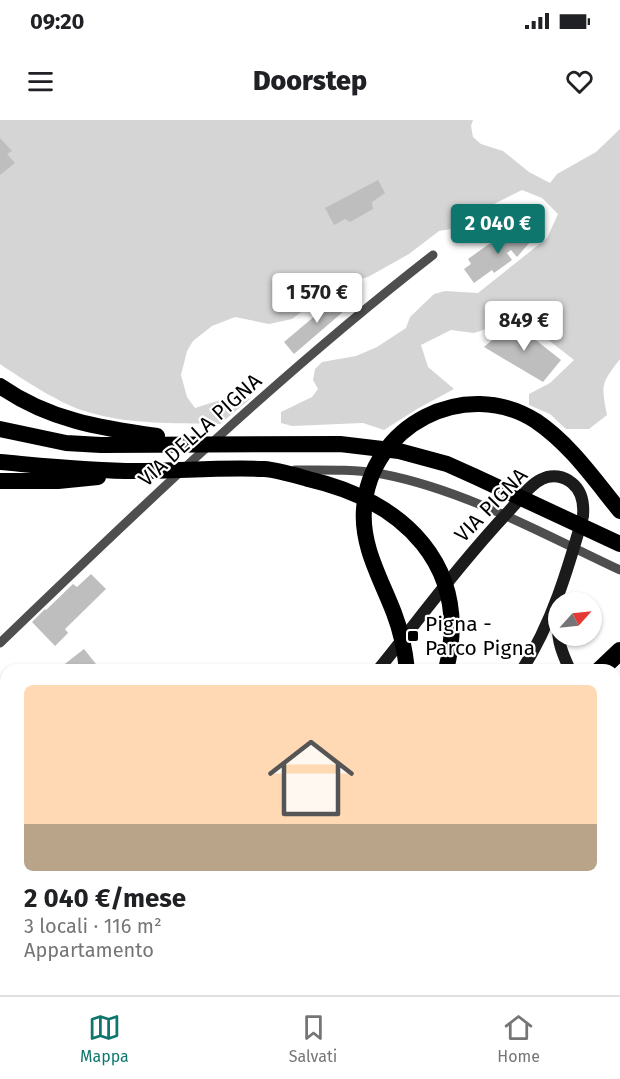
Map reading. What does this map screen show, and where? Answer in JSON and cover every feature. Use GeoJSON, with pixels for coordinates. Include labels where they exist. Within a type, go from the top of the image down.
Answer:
{"type":"FeatureCollection","features":[{"type":"Feature","properties":{"kind":"highway"},"geometry":{"type":"LineString","coordinates":[[0,386],[42,409],[80,423],[154,441]]}},
{"type":"Feature","properties":{"kind":"highway"},"geometry":{"type":"LineString","coordinates":[[406,664],[397,623],[374,566],[366,538],[364,507],[369,483],[380,457],[399,434],[422,417],[448,407],[476,403],[492,405],[521,414],[535,421],[562,442],[620,510]]}},
{"type":"Feature","properties":{"kind":"highway"},"geometry":{"type":"LineString","coordinates":[[0,429],[66,443],[154,441],[340,444],[399,450],[447,464],[620,544]]}},
{"type":"Feature","properties":{"kind":"highway"},"geometry":{"type":"LineString","coordinates":[[0,462],[138,471],[265,469],[329,483],[354,493],[396,517],[426,546],[438,568],[451,607],[452,632],[448,664]]}},
{"type":"Feature","properties":{"kind":"highway"},"geometry":{"type":"LineString","coordinates":[[0,481],[77,479],[138,471]]}},
{"type":"Feature","properties":{"kind":"highway"},"geometry":{"type":"LineString","coordinates":[[606,664],[620,651]]}},
{"type":"Feature","properties":{"kind":"main road","name":"VIA PIGNA"},"geometry":{"type":"LineString","coordinates":[[383,664],[485,536],[533,485],[548,476],[566,478],[581,494],[584,506],[583,516],[561,588],[544,631],[525,664]]}},
{"type":"Feature","properties":{"kind":"main road","name":"VIA PIGNA"},"geometry":{"type":"LineString","coordinates":[[561,588],[561,592]]}},
{"type":"Feature","properties":{"kind":"main road"},"geometry":{"type":"LineString","coordinates":[[560,646],[567,664]]}},
{"type":"Feature","properties":{"kind":"lane","name":"VIA DELLA PIGNA"},"geometry":{"type":"LineString","coordinates":[[0,643],[138,510],[265,395],[385,292],[433,255]]}},
{"type":"Feature","properties":{"kind":"lane"},"geometry":{"type":"LineString","coordinates":[[265,469],[337,470],[381,474],[419,483],[482,506],[620,570]]}},
{"type":"Feature","properties":{"kind":"shaded area"},"geometry":{"type":"Polygon","coordinates":[[[0,120],[473,120],[471,126],[473,137],[481,144],[503,151],[529,172],[550,183],[557,174],[596,152],[620,129],[620,359],[604,385],[607,415],[589,429],[566,429],[550,414],[529,405],[529,394],[550,383],[574,360],[514,313],[486,329],[474,333],[451,330],[421,345],[428,367],[454,389],[384,430],[363,423],[292,426],[281,423],[281,412],[312,397],[318,389],[313,380],[315,369],[322,362],[356,356],[377,347],[406,328],[410,317],[434,294],[445,291],[478,293],[547,238],[558,214],[542,198],[522,190],[480,211],[462,227],[439,231],[409,254],[368,277],[336,286],[292,319],[269,324],[235,317],[212,326],[193,341],[187,351],[181,375],[187,397],[195,408],[239,394],[250,399],[220,424],[150,422],[115,418],[81,410],[61,401],[0,364],[0,120]]]}},
{"type":"Feature","properties":{"kind":"building"},"geometry":{"type":"Polygon","coordinates":[[[0,138],[12,151],[7,154],[15,163],[0,175],[0,138]]]}},
{"type":"Feature","properties":{"kind":"building"},"geometry":{"type":"Polygon","coordinates":[[[378,180],[385,193],[372,202],[373,209],[350,222],[345,219],[334,225],[325,208],[378,180]]]}},
{"type":"Feature","properties":{"kind":"building"},"geometry":{"type":"Polygon","coordinates":[[[531,227],[536,235],[517,257],[511,250],[507,253],[512,260],[494,273],[492,270],[474,283],[464,269],[471,264],[468,259],[489,244],[504,238],[506,241],[518,232],[519,235],[531,227]]]}},
{"type":"Feature","properties":{"kind":"building"},"geometry":{"type":"Polygon","coordinates":[[[341,294],[351,305],[294,354],[284,342],[341,294]]]}},
{"type":"Feature","properties":{"kind":"building"},"geometry":{"type":"Polygon","coordinates":[[[513,322],[561,360],[543,382],[484,347],[513,322]]]}},
{"type":"Feature","properties":{"kind":"building"},"geometry":{"type":"Polygon","coordinates":[[[91,574],[106,589],[65,629],[68,633],[55,646],[32,622],[73,584],[77,587],[91,574]]]}},
{"type":"Feature","properties":{"kind":"building"},"geometry":{"type":"Polygon","coordinates":[[[84,649],[96,664],[65,664],[84,649]]]}},
{"type":"Feature","properties":{"kind":"place","name":"Pigna - Parco Pigna"},"geometry":{"type":"Point","coordinates":[413,636]}}]}
